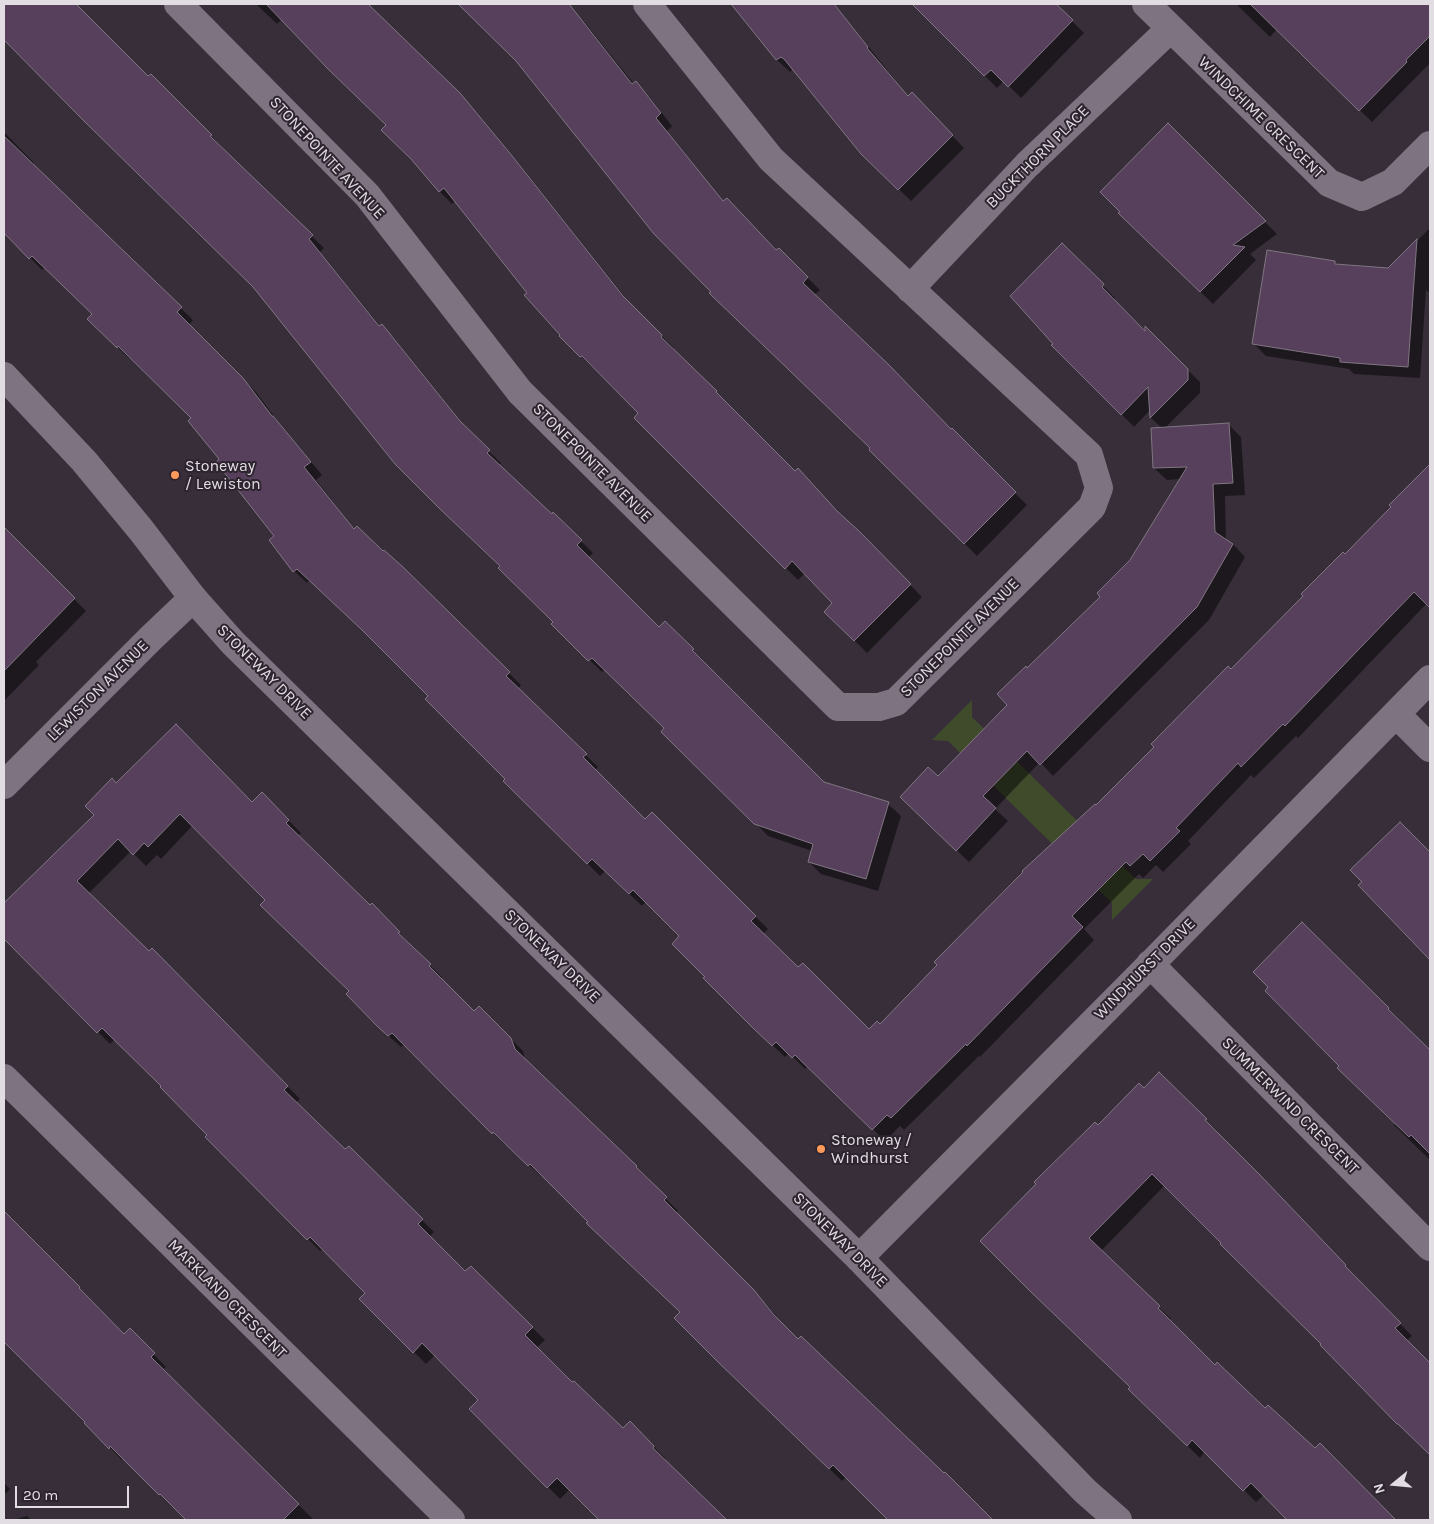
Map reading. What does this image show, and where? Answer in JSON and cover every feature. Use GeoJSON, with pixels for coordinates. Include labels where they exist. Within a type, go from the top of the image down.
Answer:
{"type":"FeatureCollection","features":[{"type":"Feature","properties":{"kind":"street","name":"STONEPOINTE AVENUE"},"geometry":{"type":"LineString","coordinates":[[178,4],[367,195],[520,392],[838,707],[879,707],[896,702],[1092,507],[1099,488],[1089,455],[771,159],[647,4]]}},
{"type":"Feature","properties":{"kind":"street"},"geometry":{"type":"LineString","coordinates":[[1146,4],[1170,28]]}},
{"type":"Feature","properties":{"kind":"street","name":"BUCKTHORN PLACE"},"geometry":{"type":"LineString","coordinates":[[910,289],[1028,165],[1170,28]]}},
{"type":"Feature","properties":{"kind":"street","name":"WINDCHIME CRESCENT"},"geometry":{"type":"LineString","coordinates":[[1170,28],[1328,183],[1362,197],[1394,182],[1430,145]]}},
{"type":"Feature","properties":{"kind":"street","name":"STONEWAY DRIVE"},"geometry":{"type":"LineString","coordinates":[[4,376],[84,461],[193,598],[233,643],[859,1258],[1085,1491],[1118,1520]]}},
{"type":"Feature","properties":{"kind":"street","name":"LEWISTON AVENUE"},"geometry":{"type":"LineString","coordinates":[[4,785],[193,598]]}},
{"type":"Feature","properties":{"kind":"street","name":"WINDHURST DRIVE"},"geometry":{"type":"LineString","coordinates":[[859,1258],[1430,679]]}},
{"type":"Feature","properties":{"kind":"street"},"geometry":{"type":"LineString","coordinates":[[1396,714],[1430,748]]}},
{"type":"Feature","properties":{"kind":"street","name":"SUMMERWIND CRESCENT"},"geometry":{"type":"LineString","coordinates":[[1150,964],[1430,1247]]}},
{"type":"Feature","properties":{"kind":"street","name":"MARKLAND CRESCENT"},"geometry":{"type":"LineString","coordinates":[[4,1078],[450,1520]]}},
{"type":"Feature","properties":{"kind":"green space"},"geometry":{"type":"Polygon","coordinates":[[[972,700],[972,717],[1136,879],[1153,879],[1112,920],[1112,903],[948,741],[932,740],[972,700]]]}},
{"type":"Feature","properties":{"kind":"building"},"geometry":{"type":"Polygon","coordinates":[[[4,4],[76,4],[148,76],[151,74],[212,135],[210,136],[313,235],[309,239],[379,326],[382,324],[460,421],[490,450],[487,453],[582,540],[577,545],[659,627],[665,621],[824,782],[889,802],[866,879],[808,862],[813,844],[754,824],[661,732],[664,728],[592,658],[588,661],[551,624],[553,622],[498,568],[500,566],[395,464],[253,287],[4,40],[4,4]]]}},
{"type":"Feature","properties":{"kind":"building"},"geometry":{"type":"Polygon","coordinates":[[[266,4],[368,4],[460,93],[623,296],[662,335],[661,337],[795,471],[798,468],[837,511],[911,584],[854,641],[824,612],[832,603],[792,561],[785,569],[634,418],[638,413],[582,356],[580,357],[559,336],[524,295],[527,293],[444,188],[439,192],[411,159],[381,130],[386,125],[328,69],[266,4]]]}},
{"type":"Feature","properties":{"kind":"building"},"geometry":{"type":"Polygon","coordinates":[[[458,4],[569,4],[632,84],[636,81],[661,113],[656,118],[723,201],[727,198],[776,250],[779,248],[808,277],[803,283],[889,365],[1016,492],[964,544],[869,450],[870,448],[709,293],[711,292],[654,234],[516,61],[458,4]]]}},
{"type":"Feature","properties":{"kind":"building"},"geometry":{"type":"Polygon","coordinates":[[[731,4],[834,4],[867,48],[908,96],[912,92],[953,135],[898,190],[861,154],[784,59],[781,57],[776,60],[731,4]]]}},
{"type":"Feature","properties":{"kind":"building"},"geometry":{"type":"Polygon","coordinates":[[[912,4],[1056,4],[1073,20],[1008,87],[991,70],[984,76],[912,4]]]}},
{"type":"Feature","properties":{"kind":"building"},"geometry":{"type":"Polygon","coordinates":[[[1250,4],[1430,4],[1430,36],[1359,111],[1250,4]]]}},
{"type":"Feature","properties":{"kind":"building"},"geometry":{"type":"Polygon","coordinates":[[[1168,123],[1266,221],[1233,245],[1245,247],[1200,292],[1118,213],[1120,212],[1100,192],[1168,123]]]}},
{"type":"Feature","properties":{"kind":"building"},"geometry":{"type":"Polygon","coordinates":[[[4,136],[182,307],[177,312],[243,378],[311,462],[304,467],[354,529],[357,526],[403,567],[510,672],[506,676],[587,754],[583,757],[645,819],[652,812],[756,916],[751,921],[798,967],[803,963],[869,1029],[877,1021],[880,1024],[937,965],[934,962],[1022,871],[1096,805],[1154,747],[1151,744],[1228,666],[1231,669],[1303,596],[1301,594],[1343,552],[1345,554],[1391,507],[1389,505],[1430,464],[1430,608],[1414,592],[1285,726],[1283,724],[1241,767],[1238,763],[1176,828],[1180,831],[1150,861],[1143,854],[1130,866],[1126,862],[1072,916],[1083,927],[967,1046],[966,1044],[891,1118],[887,1115],[872,1130],[795,1055],[792,1058],[776,1042],[772,1046],[753,1028],[672,944],[679,936],[633,890],[629,894],[592,859],[587,864],[503,781],[505,779],[425,699],[428,696],[362,630],[297,569],[293,572],[269,540],[274,536],[216,462],[219,459],[188,421],[191,418],[118,346],[117,348],[87,319],[92,314],[32,256],[29,259],[4,233],[4,136]]]}},
{"type":"Feature","properties":{"kind":"building"},"geometry":{"type":"Polygon","coordinates":[[[1417,239],[1408,367],[1340,362],[1340,358],[1252,344],[1267,250],[1335,261],[1335,264],[1388,268],[1417,239]]]}},
{"type":"Feature","properties":{"kind":"building"},"geometry":{"type":"Polygon","coordinates":[[[1062,243],[1104,284],[1102,287],[1145,331],[1145,326],[1188,369],[1188,380],[1150,418],[1148,387],[1121,415],[1051,345],[1053,344],[1010,296],[1062,243]]]}},
{"type":"Feature","properties":{"kind":"building"},"geometry":{"type":"Polygon","coordinates":[[[1229,423],[1233,483],[1213,484],[1215,532],[1233,544],[1197,607],[1040,765],[1027,751],[983,796],[996,808],[956,851],[900,797],[928,767],[938,776],[1007,705],[997,694],[1026,666],[1027,668],[1100,597],[1097,593],[1130,560],[1187,467],[1153,468],[1151,428],[1229,423]]]}},
{"type":"Feature","properties":{"kind":"building"},"geometry":{"type":"Polygon","coordinates":[[[4,527],[75,598],[4,671],[4,527]]]}},
{"type":"Feature","properties":{"kind":"building"},"geometry":{"type":"Polygon","coordinates":[[[176,724],[252,802],[262,792],[289,820],[286,823],[370,905],[372,903],[400,932],[398,933],[431,964],[429,966],[474,1011],[479,1006],[511,1038],[515,1049],[637,1166],[667,1197],[664,1200],[754,1290],[774,1315],[798,1339],[801,1336],[993,1520],[888,1520],[833,1465],[829,1469],[717,1361],[674,1318],[680,1312],[586,1223],[588,1222],[530,1164],[528,1166],[493,1132],[492,1134],[392,1033],[388,1036],[378,1027],[346,994],[349,991],[260,905],[265,900],[180,814],[148,847],[144,843],[133,855],[118,839],[77,881],[149,951],[152,948],[288,1086],[284,1090],[345,1149],[349,1146],[423,1219],[418,1224],[465,1271],[471,1266],[533,1327],[525,1335],[572,1382],[574,1381],[623,1428],[630,1421],[654,1446],[653,1448],[727,1520],[599,1520],[557,1478],[547,1488],[469,1409],[478,1400],[422,1343],[413,1353],[359,1299],[365,1293],[310,1237],[307,1240],[205,1137],[207,1135],[161,1086],[102,1028],[97,1033],[4,939],[4,903],[94,815],[85,806],[112,778],[116,783],[176,724]]]}},
{"type":"Feature","properties":{"kind":"building"},"geometry":{"type":"Polygon","coordinates":[[[1400,822],[1430,852],[1430,960],[1358,885],[1362,882],[1350,870],[1400,822]]]}},
{"type":"Feature","properties":{"kind":"building"},"geometry":{"type":"Polygon","coordinates":[[[1302,922],[1430,1050],[1430,1154],[1411,1135],[1409,1137],[1337,1068],[1339,1066],[1265,991],[1268,987],[1253,972],[1302,922]]]}},
{"type":"Feature","properties":{"kind":"building"},"geometry":{"type":"Polygon","coordinates":[[[1159,1072],[1207,1119],[1205,1120],[1401,1323],[1395,1328],[1430,1363],[1430,1455],[1397,1424],[1321,1344],[1152,1174],[1089,1238],[1160,1306],[1158,1308],[1215,1365],[1217,1362],[1265,1408],[1268,1405],[1315,1448],[1320,1443],[1396,1520],[1287,1520],[1251,1483],[1243,1491],[1192,1440],[1187,1446],[1128,1389],[1130,1387],[980,1241],[1036,1184],[1034,1182],[1095,1122],[1098,1125],[1139,1083],[1144,1088],[1159,1072]]]}},
{"type":"Feature","properties":{"kind":"building"},"geometry":{"type":"Polygon","coordinates":[[[4,1211],[124,1334],[130,1328],[155,1353],[151,1357],[299,1504],[283,1520],[186,1520],[110,1446],[109,1449],[85,1422],[4,1342],[4,1211]]]}},
{"type":"Feature","properties":{"kind":"place","name":"Stoneway / Lewiston"},"geometry":{"type":"Point","coordinates":[175,475]}},
{"type":"Feature","properties":{"kind":"place","name":"Stoneway / Windhurst"},"geometry":{"type":"Point","coordinates":[821,1149]}}]}
